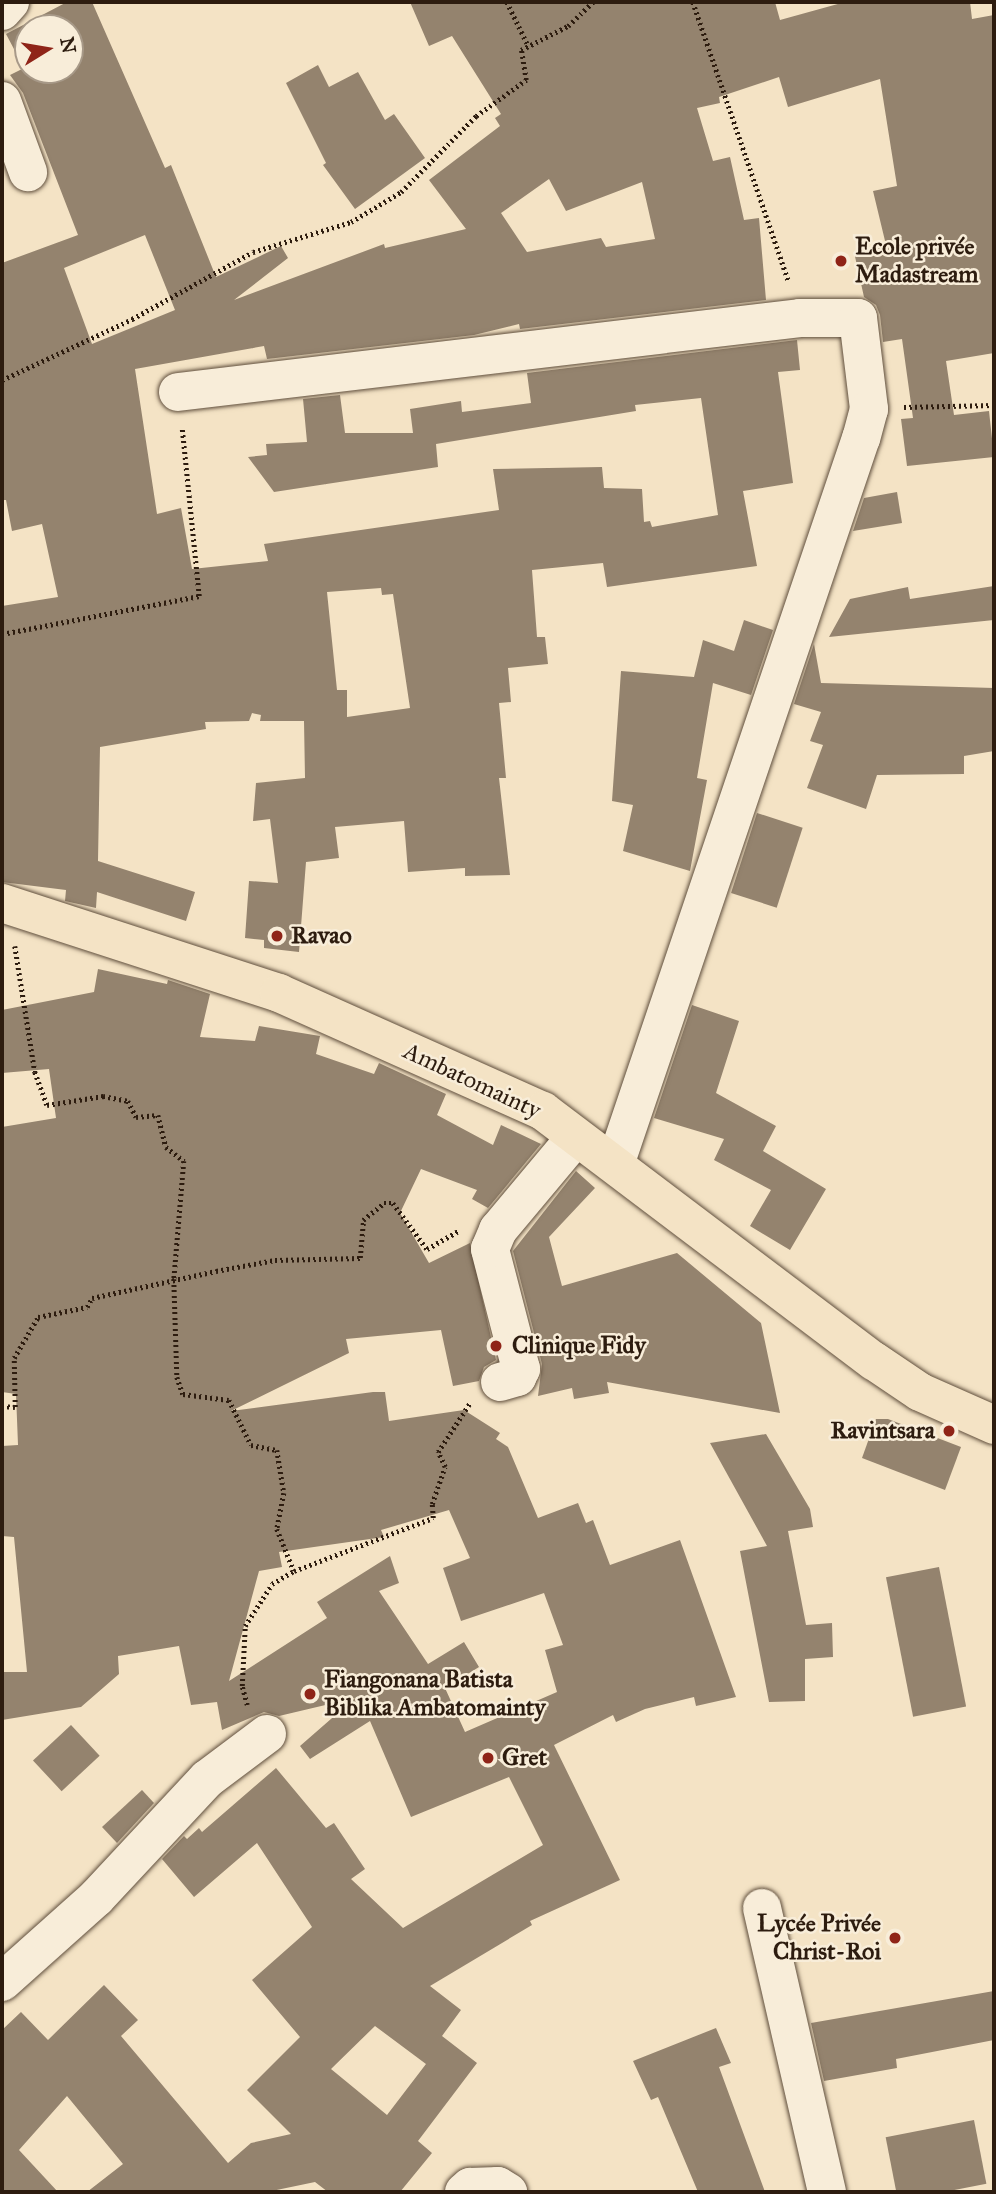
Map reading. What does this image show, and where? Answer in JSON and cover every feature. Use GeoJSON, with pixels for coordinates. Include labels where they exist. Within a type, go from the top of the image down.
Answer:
{"type":"FeatureCollection","features":[{"type":"Feature","properties":{"kind":"main road","name":"Ambatomainty"},"geometry":{"type":"LineString","coordinates":[[8,905],[279,993],[543,1111],[575,1138],[616,1162],[874,1361],[920,1392],[994,1425]]}},
{"type":"Feature","properties":{"kind":"street"},"geometry":{"type":"LineString","coordinates":[[2,11],[10,2]]}},
{"type":"Feature","properties":{"kind":"street"},"geometry":{"type":"LineString","coordinates":[[2,101],[28,172]]}},
{"type":"Feature","properties":{"kind":"street"},"geometry":{"type":"LineString","coordinates":[[178,392],[800,318],[858,318],[869,409],[616,1162]]}},
{"type":"Feature","properties":{"kind":"street"},"geometry":{"type":"LineString","coordinates":[[500,1382],[517,1377],[521,1369],[490,1250],[498,1230],[575,1138]]}},
{"type":"Feature","properties":{"kind":"street"},"geometry":{"type":"LineString","coordinates":[[2,1982],[96,1898],[207,1779],[267,1734]]}},
{"type":"Feature","properties":{"kind":"street"},"geometry":{"type":"LineString","coordinates":[[762,1908],[827,2192]]}},
{"type":"Feature","properties":{"kind":"street"},"geometry":{"type":"LineString","coordinates":[[464,2192],[470,2187],[498,2186],[508,2192]]}},
{"type":"Feature","properties":{"kind":"path"},"geometry":{"type":"LineString","coordinates":[[507,2],[528,45]]}},
{"type":"Feature","properties":{"kind":"path"},"geometry":{"type":"LineString","coordinates":[[2,380],[132,319],[253,252],[351,222],[401,192],[477,116],[526,80],[521,50],[568,26],[593,2]]}},
{"type":"Feature","properties":{"kind":"path"},"geometry":{"type":"LineString","coordinates":[[693,2],[800,318]]}},
{"type":"Feature","properties":{"kind":"path"},"geometry":{"type":"LineString","coordinates":[[2,634],[199,596],[178,392]]}},
{"type":"Feature","properties":{"kind":"path"},"geometry":{"type":"LineString","coordinates":[[869,409],[994,405]]}},
{"type":"Feature","properties":{"kind":"path"},"geometry":{"type":"LineString","coordinates":[[8,905],[20,995],[35,1072],[47,1105],[103,1096],[128,1101],[136,1117],[158,1115],[166,1147],[184,1161],[174,1279],[177,1377],[183,1394],[229,1400],[251,1445],[277,1450],[284,1493],[277,1529],[294,1570]]}},
{"type":"Feature","properties":{"kind":"path"},"geometry":{"type":"LineString","coordinates":[[2,1406],[15,1406],[14,1358],[38,1317],[87,1307],[92,1298],[275,1260],[360,1258],[362,1220],[384,1203],[393,1203],[427,1249],[454,1230],[490,1250]]}},
{"type":"Feature","properties":{"kind":"path"},"geometry":{"type":"LineString","coordinates":[[242,1686],[245,1626],[272,1584],[294,1570],[433,1518],[432,1504],[445,1466],[438,1452],[478,1391],[500,1382]]}},
{"type":"Feature","properties":{"kind":"building"},"geometry":{"type":"Polygon","coordinates":[[[67,2],[92,2],[165,168],[171,165],[216,277],[281,246],[288,258],[234,300],[384,244],[385,248],[466,229],[429,180],[500,126],[495,118],[501,114],[452,36],[429,46],[410,2],[775,2],[780,20],[845,2],[970,2],[972,19],[994,15],[994,353],[946,361],[954,415],[989,411],[994,457],[907,466],[901,419],[913,418],[902,339],[883,342],[880,315],[876,305],[864,297],[854,252],[886,245],[873,191],[897,186],[880,79],[788,107],[779,77],[719,97],[720,103],[697,108],[713,161],[730,157],[744,220],[759,218],[766,300],[520,329],[519,324],[474,335],[267,359],[264,346],[135,369],[157,514],[181,508],[192,569],[268,561],[264,544],[499,510],[493,469],[602,467],[604,488],[642,489],[644,522],[650,521],[652,527],[718,515],[701,398],[635,405],[636,411],[436,444],[438,467],[274,492],[248,457],[267,455],[266,444],[307,442],[303,399],[340,395],[345,433],[413,433],[410,409],[461,401],[462,412],[531,403],[527,373],[797,340],[800,370],[778,372],[793,483],[743,491],[757,566],[607,587],[603,563],[532,570],[537,637],[545,637],[548,664],[508,668],[511,702],[499,703],[506,778],[499,778],[510,875],[465,876],[465,868],[408,872],[404,821],[335,827],[339,858],[306,862],[299,952],[264,948],[264,940],[245,938],[249,881],[278,883],[270,819],[253,821],[256,783],[305,778],[304,721],[260,721],[261,715],[252,713],[249,721],[205,722],[206,729],[100,747],[98,861],[195,892],[186,921],[97,892],[96,908],[65,901],[66,890],[2,882],[2,606],[58,597],[42,524],[12,531],[6,500],[2,500],[2,263],[78,235],[23,93],[16,84],[84,84],[84,14],[44,14],[67,2]],[[549,179],[501,213],[527,252],[601,238],[606,247],[655,239],[642,182],[566,211],[549,179]],[[145,235],[64,268],[92,344],[175,310],[145,235]],[[381,588],[327,592],[337,690],[347,690],[347,717],[410,708],[393,594],[382,595],[381,588]]]}},
{"type":"Feature","properties":{"kind":"building"},"geometry":{"type":"Polygon","coordinates":[[[14,30],[14,49],[6,34],[14,30]]]}},
{"type":"Feature","properties":{"kind":"building"},"geometry":{"type":"Polygon","coordinates":[[[318,65],[329,87],[358,72],[385,120],[394,114],[425,158],[355,209],[323,165],[326,163],[286,83],[318,65]]]}},
{"type":"Feature","properties":{"kind":"building"},"geometry":{"type":"Polygon","coordinates":[[[897,492],[902,523],[853,531],[864,498],[897,492]]]}},
{"type":"Feature","properties":{"kind":"building"},"geometry":{"type":"Polygon","coordinates":[[[994,586],[994,620],[829,637],[850,599],[908,587],[910,599],[994,586]]]}},
{"type":"Feature","properties":{"kind":"building"},"geometry":{"type":"Polygon","coordinates":[[[744,620],[773,630],[751,695],[713,683],[697,778],[707,780],[690,871],[623,851],[633,805],[612,801],[621,671],[694,677],[703,640],[734,651],[744,620]]]}},
{"type":"Feature","properties":{"kind":"building"},"geometry":{"type":"Polygon","coordinates":[[[814,644],[821,683],[994,688],[994,751],[964,756],[964,774],[877,775],[866,809],[807,788],[823,745],[810,741],[821,712],[794,704],[814,644]]]}},
{"type":"Feature","properties":{"kind":"building"},"geometry":{"type":"Polygon","coordinates":[[[757,813],[803,828],[777,908],[731,893],[757,813]]]}},
{"type":"Feature","properties":{"kind":"building"},"geometry":{"type":"Polygon","coordinates":[[[98,969],[167,984],[168,980],[210,994],[200,1037],[255,1041],[259,1026],[320,1036],[316,1054],[374,1074],[379,1063],[446,1094],[437,1115],[493,1145],[501,1125],[541,1144],[488,1208],[472,1199],[477,1190],[421,1169],[400,1213],[429,1263],[470,1243],[496,1360],[484,1367],[479,1381],[453,1386],[441,1330],[346,1339],[349,1353],[231,1411],[373,1392],[385,1392],[389,1421],[464,1410],[500,1433],[496,1439],[508,1447],[538,1518],[578,1503],[586,1523],[593,1520],[610,1565],[680,1540],[736,1697],[696,1706],[694,1697],[645,1709],[616,1722],[613,1715],[554,1745],[620,1880],[530,1921],[532,1925],[430,1986],[461,2010],[442,2036],[477,2063],[418,2141],[432,2153],[400,2192],[328,2192],[315,2182],[267,2192],[87,2192],[123,2164],[67,2096],[19,2150],[58,2192],[2,2192],[2,2030],[21,2012],[48,2040],[104,1985],[138,2020],[121,2036],[228,2163],[251,2143],[291,2134],[247,2090],[300,2037],[252,1980],[312,1927],[257,1843],[194,1897],[162,1859],[184,1836],[187,1839],[199,1828],[202,1832],[276,1768],[326,1828],[334,1823],[365,1869],[351,1879],[403,1928],[543,1845],[509,1777],[411,1817],[370,1721],[310,1759],[300,1746],[355,1698],[279,1716],[264,1712],[222,1730],[217,1702],[191,1705],[179,1646],[118,1656],[119,1674],[81,1707],[2,1720],[2,1672],[27,1672],[14,1537],[2,1536],[2,1446],[18,1445],[16,1394],[2,1392],[2,1127],[56,1118],[49,1069],[2,1073],[2,1010],[94,992],[98,969]],[[449,1510],[381,1530],[384,1537],[279,1552],[282,1567],[259,1571],[229,1681],[327,1618],[317,1602],[390,1556],[399,1583],[379,1591],[428,1664],[464,1642],[479,1667],[445,1688],[465,1732],[557,1692],[545,1650],[563,1645],[544,1593],[461,1621],[443,1568],[470,1558],[449,1510]],[[375,2026],[331,2069],[387,2115],[426,2064],[375,2026]]]}},
{"type":"Feature","properties":{"kind":"building"},"geometry":{"type":"Polygon","coordinates":[[[692,1005],[739,1021],[716,1093],[776,1126],[763,1151],[826,1189],[790,1250],[750,1226],[771,1190],[714,1160],[724,1139],[654,1118],[692,1005]]]}},
{"type":"Feature","properties":{"kind":"building"},"geometry":{"type":"Polygon","coordinates":[[[576,1171],[595,1188],[549,1237],[562,1286],[677,1253],[761,1323],[780,1413],[607,1382],[609,1393],[574,1399],[572,1388],[538,1396],[542,1364],[513,1251],[576,1171]]]}},
{"type":"Feature","properties":{"kind":"building"},"geometry":{"type":"Polygon","coordinates":[[[876,1419],[888,1419],[961,1447],[945,1490],[862,1458],[876,1419]]]}},
{"type":"Feature","properties":{"kind":"building"},"geometry":{"type":"Polygon","coordinates":[[[766,1434],[810,1509],[813,1527],[788,1531],[806,1625],[832,1623],[833,1657],[805,1659],[805,1701],[769,1702],[740,1551],[767,1546],[710,1443],[766,1434]]]}},
{"type":"Feature","properties":{"kind":"building"},"geometry":{"type":"Polygon","coordinates":[[[939,1567],[966,1706],[913,1717],[886,1577],[939,1567]]]}},
{"type":"Feature","properties":{"kind":"building"},"geometry":{"type":"Polygon","coordinates":[[[71,1725],[100,1756],[62,1791],[33,1760],[71,1725]]]}},
{"type":"Feature","properties":{"kind":"building"},"geometry":{"type":"Polygon","coordinates":[[[142,1790],[154,1803],[117,1843],[102,1827],[142,1790]]]}},
{"type":"Feature","properties":{"kind":"building"},"geometry":{"type":"Polygon","coordinates":[[[994,1991],[994,2040],[896,2059],[897,2068],[824,2081],[811,2023],[994,1991]]]}},
{"type":"Feature","properties":{"kind":"building"},"geometry":{"type":"Polygon","coordinates":[[[716,2028],[731,2063],[719,2067],[765,2192],[698,2192],[658,2097],[651,2100],[633,2061],[716,2028]]]}},
{"type":"Feature","properties":{"kind":"building"},"geometry":{"type":"Polygon","coordinates":[[[974,2120],[986,2184],[944,2192],[896,2192],[886,2137],[974,2120]]]}},
{"type":"Feature","properties":{"kind":"place","name":"Ecole privée Madastream"},"geometry":{"type":"Point","coordinates":[841,261]}},
{"type":"Feature","properties":{"kind":"place","name":"Ravao"},"geometry":{"type":"Point","coordinates":[277,936]}},
{"type":"Feature","properties":{"kind":"place","name":"Clinique Fidy"},"geometry":{"type":"Point","coordinates":[496,1346]}},
{"type":"Feature","properties":{"kind":"place","name":"Ravintsara"},"geometry":{"type":"Point","coordinates":[949,1431]}},
{"type":"Feature","properties":{"kind":"place","name":"Fiangonana Batista Biblika Ambatomainty"},"geometry":{"type":"Point","coordinates":[310,1694]}},
{"type":"Feature","properties":{"kind":"place","name":"Gret"},"geometry":{"type":"Point","coordinates":[488,1758]}},
{"type":"Feature","properties":{"kind":"place","name":"Lycée Privée Christ-Roi"},"geometry":{"type":"Point","coordinates":[895,1938]}}]}
